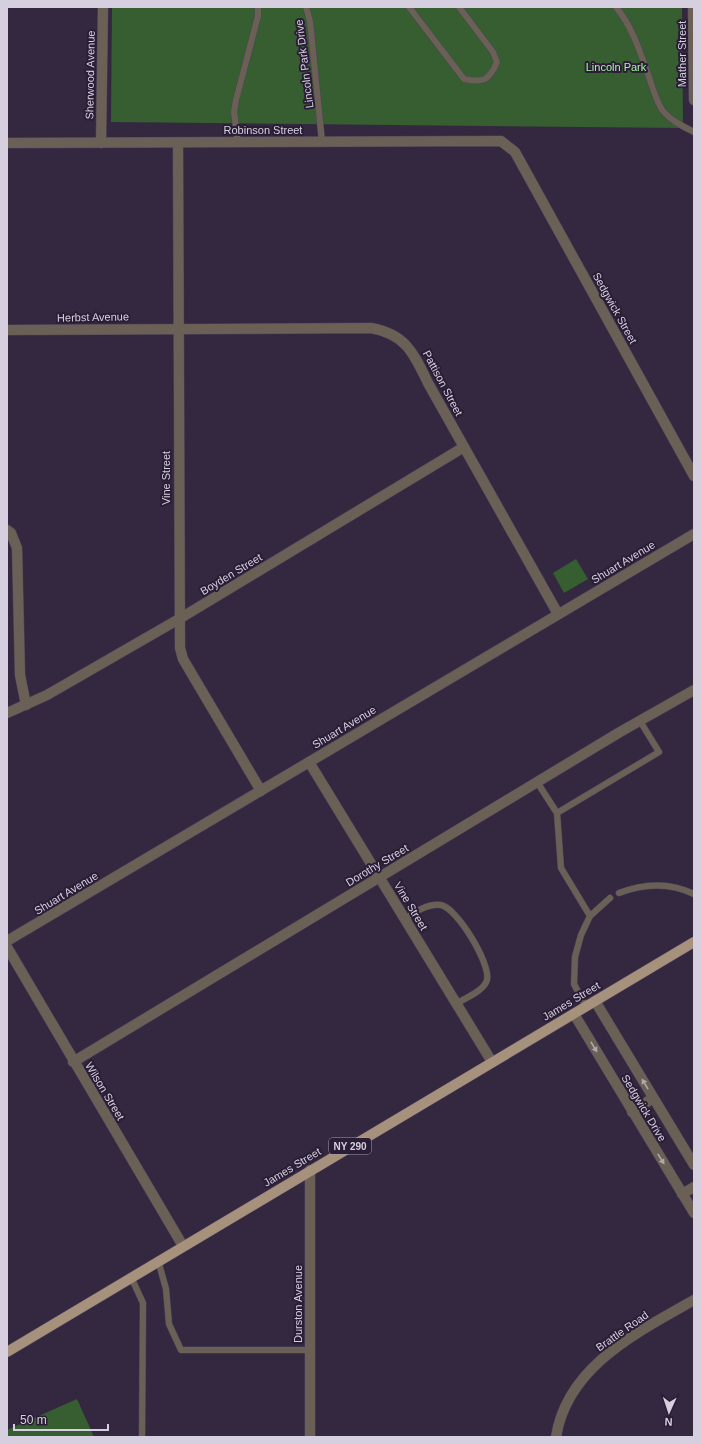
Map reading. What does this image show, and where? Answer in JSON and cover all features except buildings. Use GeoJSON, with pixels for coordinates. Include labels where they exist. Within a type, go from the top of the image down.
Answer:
{"type":"FeatureCollection","features":[{"type":"Feature","properties":{"kind":"main road","name":"James Street"},"geometry":{"type":"LineString","coordinates":[[7,1352],[158,1260],[694,942]]}},
{"type":"Feature","properties":{"kind":"street","name":"Sherwood Avenue"},"geometry":{"type":"LineString","coordinates":[[101,142],[103,7]]}},
{"type":"Feature","properties":{"kind":"street","name":"Mather Street"},"geometry":{"type":"LineString","coordinates":[[694,7],[694,100]]}},
{"type":"Feature","properties":{"kind":"street","name":"Robinson Street"},"geometry":{"type":"LineString","coordinates":[[7,143],[501,141],[515,152]]}},
{"type":"Feature","properties":{"kind":"street","name":"Vine Street"},"geometry":{"type":"LineString","coordinates":[[178,143],[180,328],[178,438],[180,648],[183,659],[261,791]]}},
{"type":"Feature","properties":{"kind":"street","name":"Sedgwick Street"},"geometry":{"type":"LineString","coordinates":[[515,152],[694,476]]}},
{"type":"Feature","properties":{"kind":"street","name":"Herbst Avenue"},"geometry":{"type":"LineString","coordinates":[[7,330],[180,328]]}},
{"type":"Feature","properties":{"kind":"street","name":"Pattison Street"},"geometry":{"type":"LineString","coordinates":[[180,328],[371,328],[384,330],[396,337],[412,351],[558,614]]}},
{"type":"Feature","properties":{"kind":"street","name":"Boyden Street"},"geometry":{"type":"LineString","coordinates":[[7,713],[47,695],[179,619],[464,446]]}},
{"type":"Feature","properties":{"kind":"street"},"geometry":{"type":"LineString","coordinates":[[7,530],[11,533],[17,548],[20,675],[26,705]]}},
{"type":"Feature","properties":{"kind":"street","name":"Shuart Avenue"},"geometry":{"type":"LineString","coordinates":[[7,941],[694,534]]}},
{"type":"Feature","properties":{"kind":"street","name":"Dorothy Street"},"geometry":{"type":"LineString","coordinates":[[73,1062],[537,782],[694,690]]}},
{"type":"Feature","properties":{"kind":"street","name":"Vine Street"},"geometry":{"type":"LineString","coordinates":[[309,762],[492,1062]]}},
{"type":"Feature","properties":{"kind":"street","name":"Wilson Street"},"geometry":{"type":"LineString","coordinates":[[7,947],[32,987],[73,1062],[183,1246]]}},
{"type":"Feature","properties":{"kind":"street","name":"Sedgwick Drive"},"geometry":{"type":"LineString","coordinates":[[595,1001],[694,1165]]}},
{"type":"Feature","properties":{"kind":"street","name":"Sedgwick Drive"},"geometry":{"type":"LineString","coordinates":[[574,1014],[694,1213]]}},
{"type":"Feature","properties":{"kind":"street"},"geometry":{"type":"LineString","coordinates":[[632,1112],[653,1098]]}},
{"type":"Feature","properties":{"kind":"street","name":"Durston Avenue"},"geometry":{"type":"LineString","coordinates":[[310,1170],[310,1437]]}},
{"type":"Feature","properties":{"kind":"street"},"geometry":{"type":"LineString","coordinates":[[682,1194],[694,1187]]}},
{"type":"Feature","properties":{"kind":"street","name":"Brattle Road"},"geometry":{"type":"LineString","coordinates":[[556,1437],[558,1426],[567,1404],[582,1379],[602,1358],[636,1333],[694,1300]]}},
{"type":"Feature","properties":{"kind":"lane"},"geometry":{"type":"LineString","coordinates":[[238,142],[234,112],[258,16],[258,7]]}},
{"type":"Feature","properties":{"kind":"lane","name":"Lincoln Park Drive"},"geometry":{"type":"LineString","coordinates":[[306,7],[310,20],[322,142]]}},
{"type":"Feature","properties":{"kind":"lane"},"geometry":{"type":"LineString","coordinates":[[409,7],[464,79],[477,82],[485,80],[493,73],[497,62],[493,52],[459,7]]}},
{"type":"Feature","properties":{"kind":"lane"},"geometry":{"type":"LineString","coordinates":[[616,7],[624,17],[636,38],[657,102],[664,113],[680,125],[694,132]]}},
{"type":"Feature","properties":{"kind":"lane"},"geometry":{"type":"LineString","coordinates":[[558,814],[659,752],[640,721]]}},
{"type":"Feature","properties":{"kind":"lane"},"geometry":{"type":"LineString","coordinates":[[537,782],[558,814],[561,868],[590,916]]}},
{"type":"Feature","properties":{"kind":"lane"},"geometry":{"type":"LineString","coordinates":[[619,893],[637,886],[659,884],[694,894]]}},
{"type":"Feature","properties":{"kind":"lane"},"geometry":{"type":"LineString","coordinates":[[586,1007],[574,984],[573,973],[575,957],[580,935],[590,916],[610,898]]}},
{"type":"Feature","properties":{"kind":"lane"},"geometry":{"type":"LineString","coordinates":[[405,919],[426,907],[434,905],[443,906],[457,917],[483,960],[487,972],[487,980],[484,987],[456,1004]]}},
{"type":"Feature","properties":{"kind":"lane"},"geometry":{"type":"LineString","coordinates":[[158,1260],[166,1289],[169,1324],[181,1350],[310,1350]]}},
{"type":"Feature","properties":{"kind":"lane"},"geometry":{"type":"LineString","coordinates":[[131,1277],[143,1303],[142,1437]]}},
{"type":"Feature","properties":{"kind":"green space","name":"Lincoln Park"},"geometry":{"type":"Polygon","coordinates":[[[112,7],[682,7],[683,128],[111,122],[112,7]]]}},
{"type":"Feature","properties":{"kind":"green space"},"geometry":{"type":"Polygon","coordinates":[[[576,559],[588,579],[564,593],[553,573],[576,559]]]}},
{"type":"Feature","properties":{"kind":"green space"},"geometry":{"type":"Polygon","coordinates":[[[77,1399],[94,1437],[7,1437],[7,1430],[77,1399]]]}}]}
